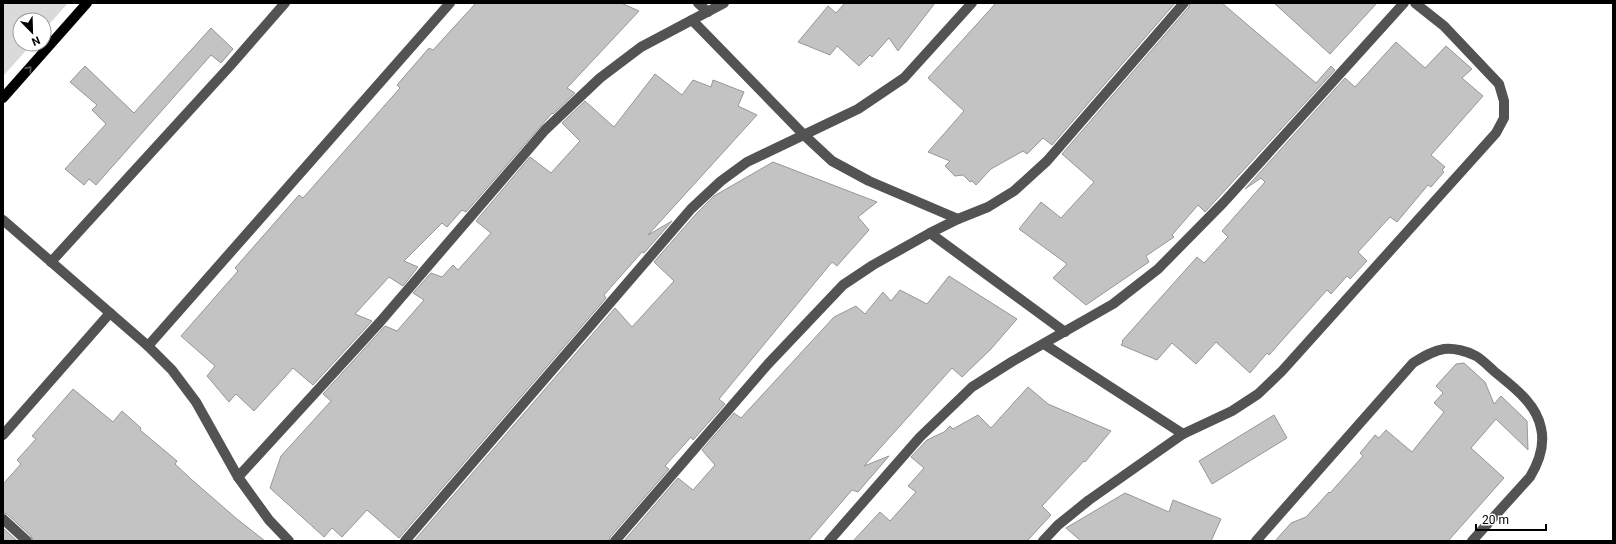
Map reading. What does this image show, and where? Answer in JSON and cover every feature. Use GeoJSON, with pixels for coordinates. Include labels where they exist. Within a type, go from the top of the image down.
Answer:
{"type":"FeatureCollection","features":[{"type":"Feature","properties":{"kind":"main road"},"geometry":{"type":"LineString","coordinates":[[3,98],[87,3]]}},
{"type":"Feature","properties":{"kind":"street"},"geometry":{"type":"LineString","coordinates":[[51,262],[230,66],[285,3]]}},
{"type":"Feature","properties":{"kind":"street"},"geometry":{"type":"LineString","coordinates":[[148,346],[450,3]]}},
{"type":"Feature","properties":{"kind":"street"},"geometry":{"type":"LineString","coordinates":[[698,3],[708,12]]}},
{"type":"Feature","properties":{"kind":"street"},"geometry":{"type":"LineString","coordinates":[[238,477],[380,322],[545,130],[600,78],[640,47],[724,3]]}},
{"type":"Feature","properties":{"kind":"street"},"geometry":{"type":"LineString","coordinates":[[405,541],[691,208],[747,162],[858,109],[904,78],[972,3]]}},
{"type":"Feature","properties":{"kind":"street"},"geometry":{"type":"LineString","coordinates":[[615,541],[768,364],[843,285],[873,265],[930,233],[958,219],[988,207],[1014,191],[1047,161],[1184,3]]}},
{"type":"Feature","properties":{"kind":"street"},"geometry":{"type":"LineString","coordinates":[[829,541],[920,437],[972,387],[1013,361],[1113,304],[1158,269],[1224,202],[1404,3]]}},
{"type":"Feature","properties":{"kind":"street"},"geometry":{"type":"LineString","coordinates":[[1043,541],[1058,525],[1089,500],[1183,434],[1232,411],[1258,394],[1282,371],[1496,133],[1504,118],[1504,101],[1499,84],[1444,26],[1415,3]]}},
{"type":"Feature","properties":{"kind":"street"},"geometry":{"type":"LineString","coordinates":[[692,20],[804,135],[832,161],[869,181],[958,219]]}},
{"type":"Feature","properties":{"kind":"street"},"geometry":{"type":"LineString","coordinates":[[3,220],[148,346],[172,370],[196,402],[238,477],[269,520],[289,541]]}},
{"type":"Feature","properties":{"kind":"street"},"geometry":{"type":"LineString","coordinates":[[930,233],[1065,332]]}},
{"type":"Feature","properties":{"kind":"street"},"geometry":{"type":"LineString","coordinates":[[3,436],[110,313]]}},
{"type":"Feature","properties":{"kind":"street"},"geometry":{"type":"LineString","coordinates":[[1044,344],[1183,434]]}},
{"type":"Feature","properties":{"kind":"street"},"geometry":{"type":"LineString","coordinates":[[1256,541],[1413,363],[1429,353],[1444,349],[1462,351],[1478,357],[1523,396],[1535,413],[1541,427],[1542,441],[1536,468],[1530,477],[1472,541]]}},
{"type":"Feature","properties":{"kind":"street"},"geometry":{"type":"LineString","coordinates":[[3,519],[27,541]]}},
{"type":"Feature","properties":{"kind":"shaded area"},"geometry":{"type":"Polygon","coordinates":[[[3,3],[68,3],[52,21],[52,12],[12,12],[12,52],[25,52],[3,76],[3,3]]]}},
{"type":"Feature","properties":{"kind":"building"},"geometry":{"type":"Polygon","coordinates":[[[476,3],[621,3],[639,11],[567,88],[575,93],[553,114],[552,113],[466,212],[462,210],[447,227],[442,223],[404,261],[418,267],[403,286],[389,277],[355,314],[372,321],[313,385],[293,368],[254,411],[236,394],[229,402],[207,376],[215,366],[181,336],[238,271],[235,268],[299,195],[303,198],[400,88],[397,85],[429,48],[433,50],[476,3]]]}},
{"type":"Feature","properties":{"kind":"building"},"geometry":{"type":"Polygon","coordinates":[[[845,3],[935,3],[898,51],[889,38],[872,57],[870,55],[859,66],[837,46],[830,55],[798,42],[828,6],[836,13],[845,3]]]}},
{"type":"Feature","properties":{"kind":"building"},"geometry":{"type":"Polygon","coordinates":[[[996,3],[1175,3],[1052,145],[1043,138],[1027,154],[1023,151],[991,169],[976,185],[972,181],[970,182],[963,175],[955,176],[945,166],[950,161],[928,152],[964,111],[928,78],[996,3]]]}},
{"type":"Feature","properties":{"kind":"building"},"geometry":{"type":"Polygon","coordinates":[[[1190,3],[1222,3],[1316,83],[1331,66],[1335,70],[1205,212],[1198,205],[1172,235],[1174,237],[1146,256],[1149,262],[1086,305],[1053,278],[1067,264],[1019,229],[1041,202],[1061,218],[1094,182],[1062,154],[1189,7],[1190,3]]]}},
{"type":"Feature","properties":{"kind":"building"},"geometry":{"type":"Polygon","coordinates":[[[1274,3],[1377,3],[1330,54],[1274,3]]]}},
{"type":"Feature","properties":{"kind":"building"},"geometry":{"type":"Polygon","coordinates":[[[211,28],[233,49],[221,63],[211,55],[96,185],[89,179],[84,185],[65,169],[106,124],[92,110],[97,105],[70,82],[85,66],[134,113],[211,28]]]}},
{"type":"Feature","properties":{"kind":"building"},"geometry":{"type":"Polygon","coordinates":[[[1396,42],[1425,68],[1446,46],[1472,69],[1462,78],[1483,96],[1431,155],[1445,167],[1442,170],[1444,172],[1431,187],[1428,185],[1397,222],[1390,217],[1358,252],[1367,261],[1350,279],[1347,276],[1331,294],[1327,290],[1269,355],[1267,353],[1250,373],[1216,342],[1196,364],[1172,343],[1157,360],[1121,345],[1123,342],[1122,341],[1197,257],[1204,263],[1228,237],[1222,231],[1265,182],[1261,178],[1245,189],[1345,78],[1355,87],[1396,42]]]}},
{"type":"Feature","properties":{"kind":"building"},"geometry":{"type":"Polygon","coordinates":[[[655,74],[682,95],[693,80],[711,87],[713,80],[744,92],[738,106],[757,115],[648,235],[672,221],[604,295],[606,298],[399,538],[367,510],[342,537],[332,528],[324,537],[270,488],[281,456],[331,401],[323,394],[385,326],[397,331],[424,300],[413,293],[431,273],[442,277],[453,265],[458,270],[491,233],[476,221],[530,157],[551,173],[580,141],[562,123],[585,101],[614,127],[655,74]]]}},
{"type":"Feature","properties":{"kind":"building"},"geometry":{"type":"Polygon","coordinates":[[[773,162],[877,202],[858,217],[869,230],[837,266],[832,262],[719,399],[725,404],[693,440],[691,437],[665,466],[669,469],[610,537],[609,541],[414,541],[615,308],[632,327],[674,281],[654,262],[696,214],[714,196],[773,162]]]}},
{"type":"Feature","properties":{"kind":"building"},"geometry":{"type":"Polygon","coordinates":[[[949,276],[1017,319],[991,349],[962,377],[952,368],[864,466],[889,456],[858,492],[852,490],[808,541],[624,541],[678,478],[693,490],[715,465],[702,450],[734,413],[741,418],[834,317],[856,306],[865,314],[883,292],[891,301],[900,290],[927,304],[949,276]]]}},
{"type":"Feature","properties":{"kind":"building"},"geometry":{"type":"Polygon","coordinates":[[[1464,363],[1485,382],[1494,404],[1501,396],[1527,421],[1528,450],[1496,419],[1471,448],[1504,478],[1448,541],[1275,541],[1291,523],[1306,517],[1329,492],[1330,493],[1363,456],[1360,453],[1375,435],[1379,438],[1386,430],[1412,452],[1444,412],[1434,403],[1443,393],[1436,386],[1456,364],[1464,363]]]}},
{"type":"Feature","properties":{"kind":"building"},"geometry":{"type":"Polygon","coordinates":[[[1028,387],[1048,404],[1111,431],[1085,462],[1084,461],[1042,506],[1051,515],[1027,541],[853,541],[880,512],[890,521],[916,492],[908,486],[924,468],[911,457],[927,440],[944,432],[950,426],[953,429],[978,415],[991,428],[1028,387]]]}},
{"type":"Feature","properties":{"kind":"building"},"geometry":{"type":"Polygon","coordinates":[[[73,389],[113,422],[122,411],[141,428],[140,430],[177,461],[175,464],[191,479],[265,541],[33,541],[31,536],[7,514],[3,513],[3,484],[21,464],[17,460],[36,439],[32,436],[73,389]]]}},
{"type":"Feature","properties":{"kind":"building"},"geometry":{"type":"Polygon","coordinates":[[[1274,415],[1287,438],[1212,484],[1199,461],[1274,415]]]}},
{"type":"Feature","properties":{"kind":"building"},"geometry":{"type":"Polygon","coordinates":[[[1125,493],[1169,512],[1173,500],[1221,519],[1211,541],[1081,541],[1066,528],[1125,493]]]}},
{"type":"Feature","properties":{"kind":"building"},"geometry":{"type":"Polygon","coordinates":[[[3,528],[17,541],[3,541],[3,528]]]}}]}
